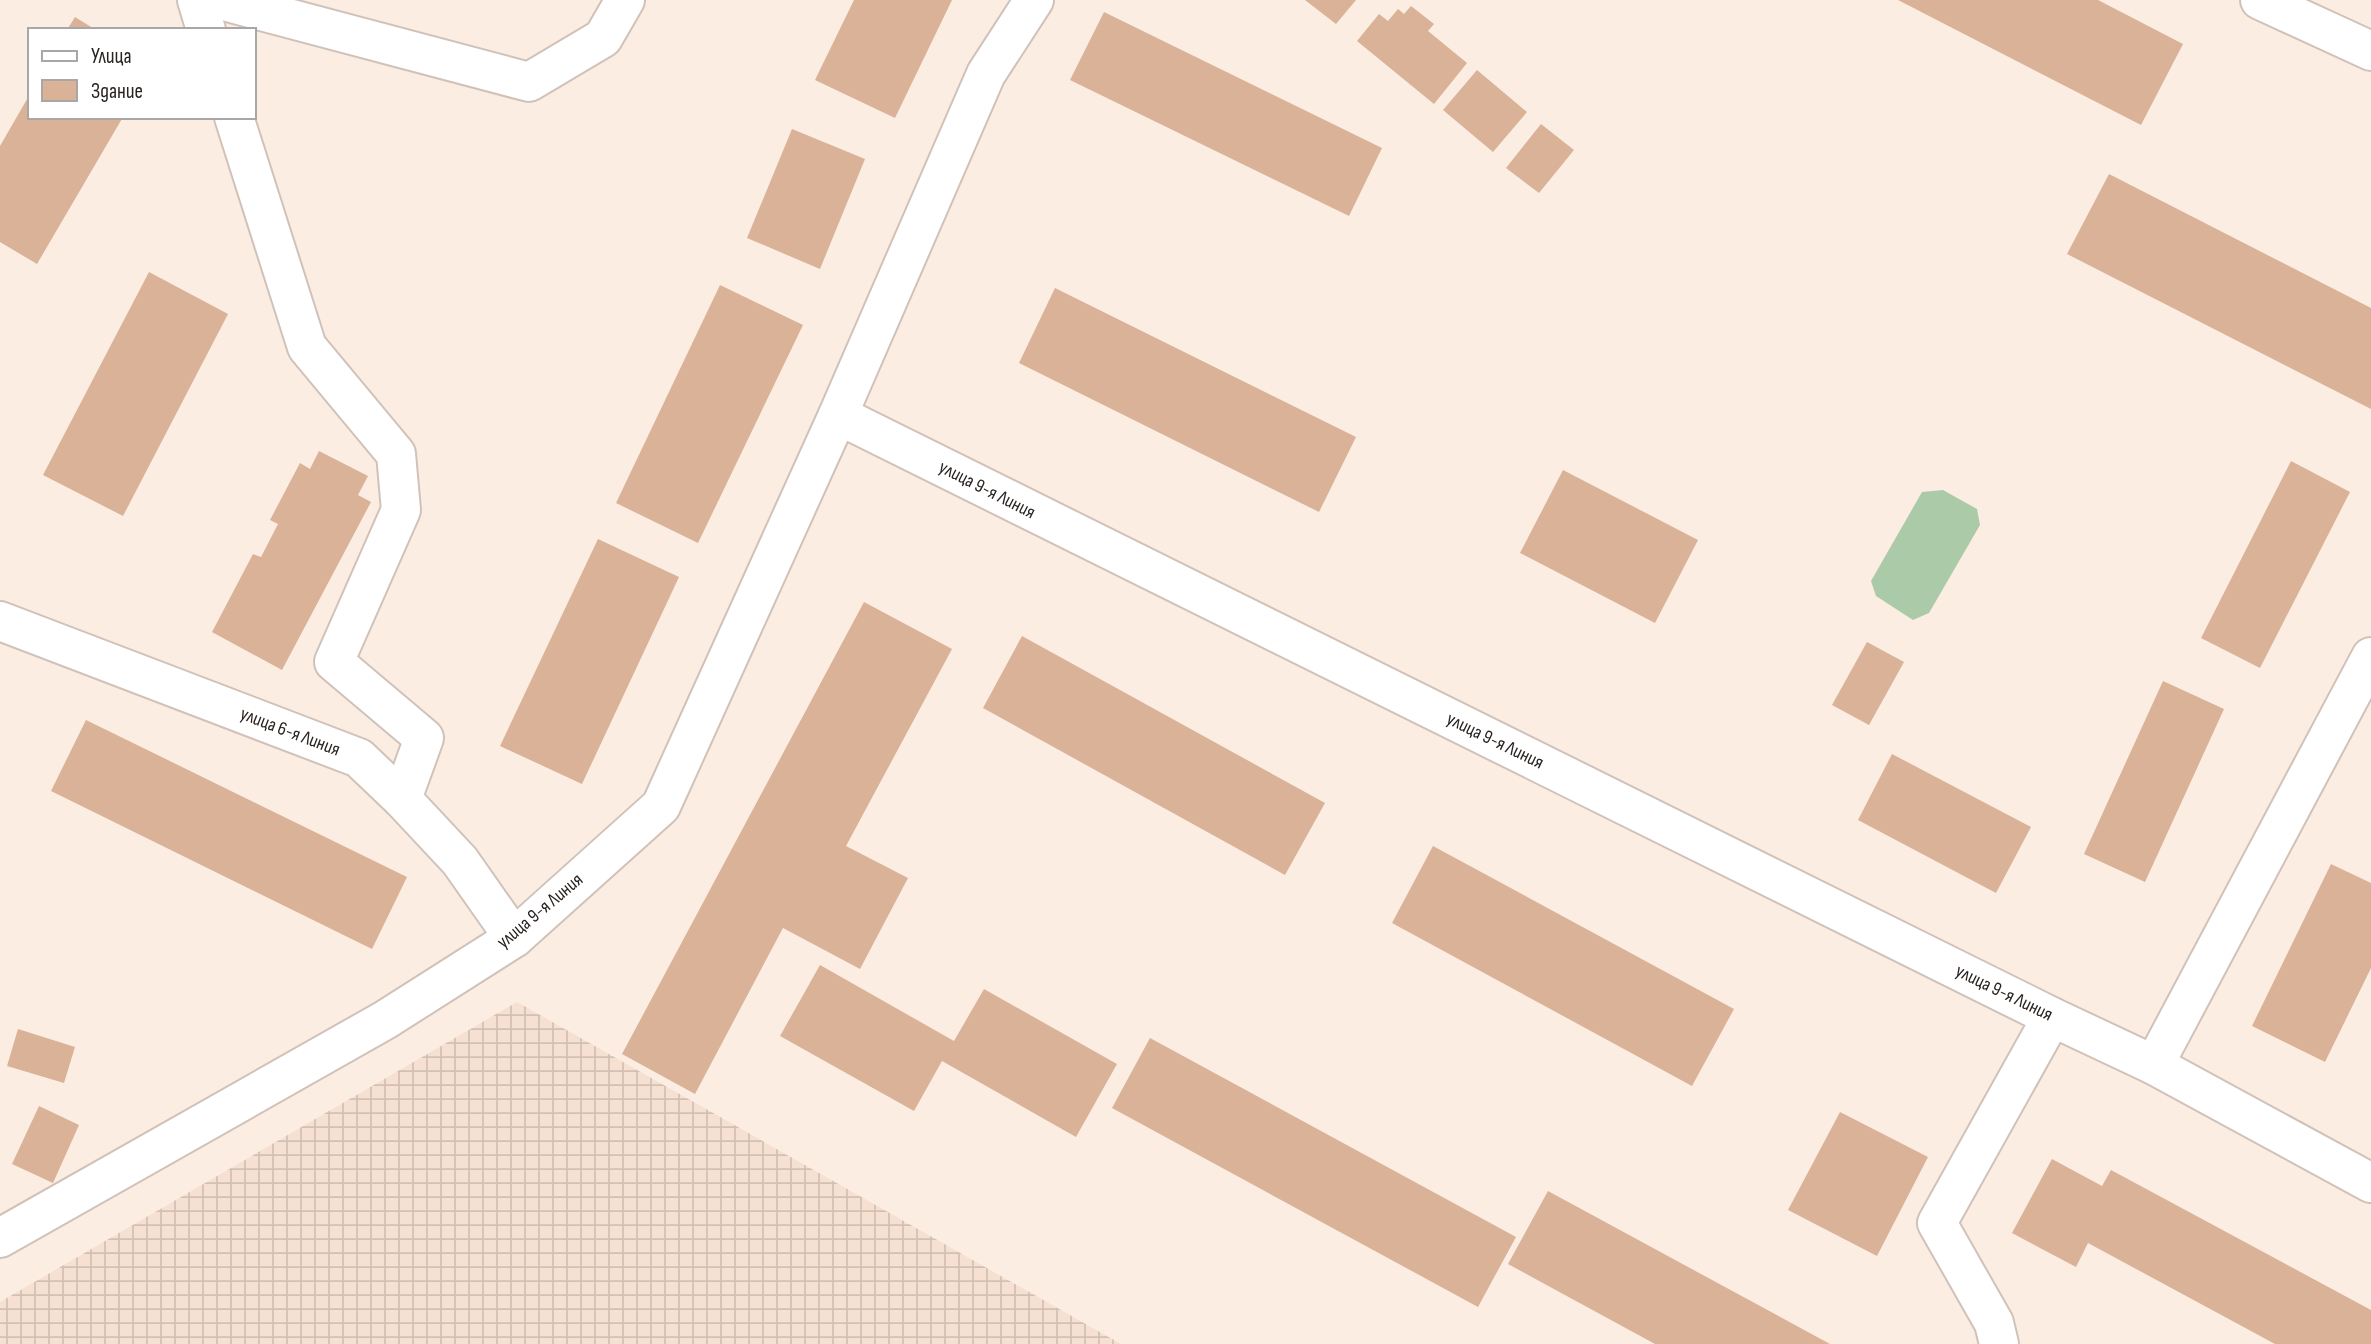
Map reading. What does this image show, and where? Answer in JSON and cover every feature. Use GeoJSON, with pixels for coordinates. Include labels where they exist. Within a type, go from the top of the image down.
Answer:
{"type":"FeatureCollection","features":[{"type":"Feature","properties":{"kind":"street"},"geometry":{"type":"LineString","coordinates":[[197,0],[205,28]]}},
{"type":"Feature","properties":{"kind":"street"},"geometry":{"type":"LineString","coordinates":[[220,0],[529,82],[603,37],[625,0]]}},
{"type":"Feature","properties":{"kind":"street","name":"улица 9-я Линия"},"geometry":{"type":"LineString","coordinates":[[0,1238],[385,1020],[514,938],[662,806],[838,415],[986,74],[1034,0]]}},
{"type":"Feature","properties":{"kind":"street"},"geometry":{"type":"LineString","coordinates":[[2260,0],[2371,51]]}},
{"type":"Feature","properties":{"kind":"street"},"geometry":{"type":"LineString","coordinates":[[235,119],[307,347],[396,454],[401,510],[334,662],[424,738],[402,799]]}},
{"type":"Feature","properties":{"kind":"street","name":"улица 9-я Линия"},"geometry":{"type":"LineString","coordinates":[[838,415],[2052,1017],[2154,1065],[2371,1183]]}},
{"type":"Feature","properties":{"kind":"street","name":"улица 6-я Линия"},"geometry":{"type":"LineString","coordinates":[[0,621],[359,758],[460,861],[514,938]]}},
{"type":"Feature","properties":{"kind":"street"},"geometry":{"type":"LineString","coordinates":[[2154,1065],[2371,657]]}},
{"type":"Feature","properties":{"kind":"street"},"geometry":{"type":"LineString","coordinates":[[1999,1344],[1994,1323],[1937,1223],[2052,1017]]}},
{"type":"Feature","properties":{"kind":"shaded area"},"geometry":{"type":"Polygon","coordinates":[[[517,1002],[1121,1344],[0,1344],[0,1302],[517,1002]]]}},
{"type":"Feature","properties":{"kind":"green space"},"geometry":{"type":"Polygon","coordinates":[[[1943,490],[1977,509],[1980,525],[1929,613],[1913,620],[1876,596],[1871,581],[1922,492],[1943,490]]]}},
{"type":"Feature","properties":{"kind":"building"},"geometry":{"type":"Polygon","coordinates":[[[854,0],[952,0],[895,118],[815,80],[854,0]]]}},
{"type":"Feature","properties":{"kind":"building"},"geometry":{"type":"Polygon","coordinates":[[[1305,0],[1356,0],[1336,24],[1305,0]]]}},
{"type":"Feature","properties":{"kind":"building"},"geometry":{"type":"Polygon","coordinates":[[[1898,0],[2098,0],[2183,44],[2141,125],[1898,0]]]}},
{"type":"Feature","properties":{"kind":"building"},"geometry":{"type":"Polygon","coordinates":[[[1411,6],[1434,24],[1428,31],[1467,63],[1434,104],[1357,41],[1379,14],[1388,21],[1398,9],[1404,14],[1411,6]]]}},
{"type":"Feature","properties":{"kind":"building"},"geometry":{"type":"Polygon","coordinates":[[[1104,12],[1382,148],[1349,216],[1070,80],[1104,12]]]}},
{"type":"Feature","properties":{"kind":"building"},"geometry":{"type":"Polygon","coordinates":[[[75,17],[93,28],[68,28],[75,17]]]}},
{"type":"Feature","properties":{"kind":"building"},"geometry":{"type":"Polygon","coordinates":[[[1477,70],[1527,112],[1493,152],[1443,110],[1477,70]]]}},
{"type":"Feature","properties":{"kind":"building"},"geometry":{"type":"Polygon","coordinates":[[[28,97],[28,119],[122,119],[37,264],[0,242],[0,146],[28,97]]]}},
{"type":"Feature","properties":{"kind":"building"},"geometry":{"type":"Polygon","coordinates":[[[1541,124],[1574,150],[1539,193],[1506,168],[1541,124]]]}},
{"type":"Feature","properties":{"kind":"building"},"geometry":{"type":"Polygon","coordinates":[[[792,129],[865,159],[820,269],[747,238],[792,129]]]}},
{"type":"Feature","properties":{"kind":"building"},"geometry":{"type":"Polygon","coordinates":[[[2109,174],[2371,308],[2371,409],[2067,254],[2109,174]]]}},
{"type":"Feature","properties":{"kind":"building"},"geometry":{"type":"Polygon","coordinates":[[[149,272],[228,314],[123,516],[43,475],[149,272]]]}},
{"type":"Feature","properties":{"kind":"building"},"geometry":{"type":"Polygon","coordinates":[[[720,285],[803,325],[698,543],[616,503],[720,285]]]}},
{"type":"Feature","properties":{"kind":"building"},"geometry":{"type":"Polygon","coordinates":[[[1055,288],[1356,437],[1319,512],[1019,363],[1055,288]]]}},
{"type":"Feature","properties":{"kind":"building"},"geometry":{"type":"Polygon","coordinates":[[[319,451],[368,476],[358,495],[371,502],[282,670],[212,632],[253,554],[261,557],[278,524],[270,520],[300,463],[310,469],[319,451]]]}},
{"type":"Feature","properties":{"kind":"building"},"geometry":{"type":"Polygon","coordinates":[[[2291,461],[2350,492],[2260,668],[2201,638],[2291,461]]]}},
{"type":"Feature","properties":{"kind":"building"},"geometry":{"type":"Polygon","coordinates":[[[1563,470],[1698,540],[1655,623],[1520,553],[1563,470]]]}},
{"type":"Feature","properties":{"kind":"building"},"geometry":{"type":"Polygon","coordinates":[[[598,539],[679,577],[582,784],[500,746],[598,539]]]}},
{"type":"Feature","properties":{"kind":"building"},"geometry":{"type":"Polygon","coordinates":[[[864,602],[952,649],[846,846],[908,878],[860,969],[783,928],[695,1094],[622,1054],[864,602]]]}},
{"type":"Feature","properties":{"kind":"building"},"geometry":{"type":"Polygon","coordinates":[[[1022,636],[1325,803],[1285,875],[983,708],[1022,636]]]}},
{"type":"Feature","properties":{"kind":"building"},"geometry":{"type":"Polygon","coordinates":[[[1867,642],[1904,662],[1869,725],[1832,705],[1867,642]]]}},
{"type":"Feature","properties":{"kind":"building"},"geometry":{"type":"Polygon","coordinates":[[[2163,681],[2224,709],[2145,882],[2084,854],[2163,681]]]}},
{"type":"Feature","properties":{"kind":"building"},"geometry":{"type":"Polygon","coordinates":[[[86,720],[407,877],[372,949],[51,791],[86,720]]]}},
{"type":"Feature","properties":{"kind":"building"},"geometry":{"type":"Polygon","coordinates":[[[1892,754],[2031,827],[1996,893],[1858,820],[1892,754]]]}},
{"type":"Feature","properties":{"kind":"building"},"geometry":{"type":"Polygon","coordinates":[[[1433,846],[1734,1009],[1692,1086],[1392,923],[1433,846]]]}},
{"type":"Feature","properties":{"kind":"building"},"geometry":{"type":"Polygon","coordinates":[[[2331,864],[2371,883],[2371,968],[2325,1062],[2252,1026],[2331,864]]]}},
{"type":"Feature","properties":{"kind":"building"},"geometry":{"type":"Polygon","coordinates":[[[820,965],[954,1041],[984,989],[1117,1064],[1076,1137],[942,1061],[914,1111],[780,1036],[820,965]]]}},
{"type":"Feature","properties":{"kind":"building"},"geometry":{"type":"Polygon","coordinates":[[[18,1029],[75,1047],[64,1083],[7,1066],[18,1029]]]}},
{"type":"Feature","properties":{"kind":"building"},"geometry":{"type":"Polygon","coordinates":[[[1150,1038],[1516,1237],[1478,1307],[1112,1108],[1150,1038]]]}},
{"type":"Feature","properties":{"kind":"building"},"geometry":{"type":"Polygon","coordinates":[[[39,1106],[79,1125],[53,1183],[12,1164],[39,1106]]]}},
{"type":"Feature","properties":{"kind":"building"},"geometry":{"type":"Polygon","coordinates":[[[1840,1112],[1928,1157],[1877,1256],[1788,1210],[1840,1112]]]}},
{"type":"Feature","properties":{"kind":"building"},"geometry":{"type":"Polygon","coordinates":[[[2052,1159],[2102,1186],[2111,1170],[2371,1310],[2371,1344],[2275,1344],[2088,1243],[2076,1267],[2012,1233],[2052,1159]]]}},
{"type":"Feature","properties":{"kind":"building"},"geometry":{"type":"Polygon","coordinates":[[[1548,1191],[1830,1344],[1655,1344],[1508,1264],[1548,1191]]]}}]}
